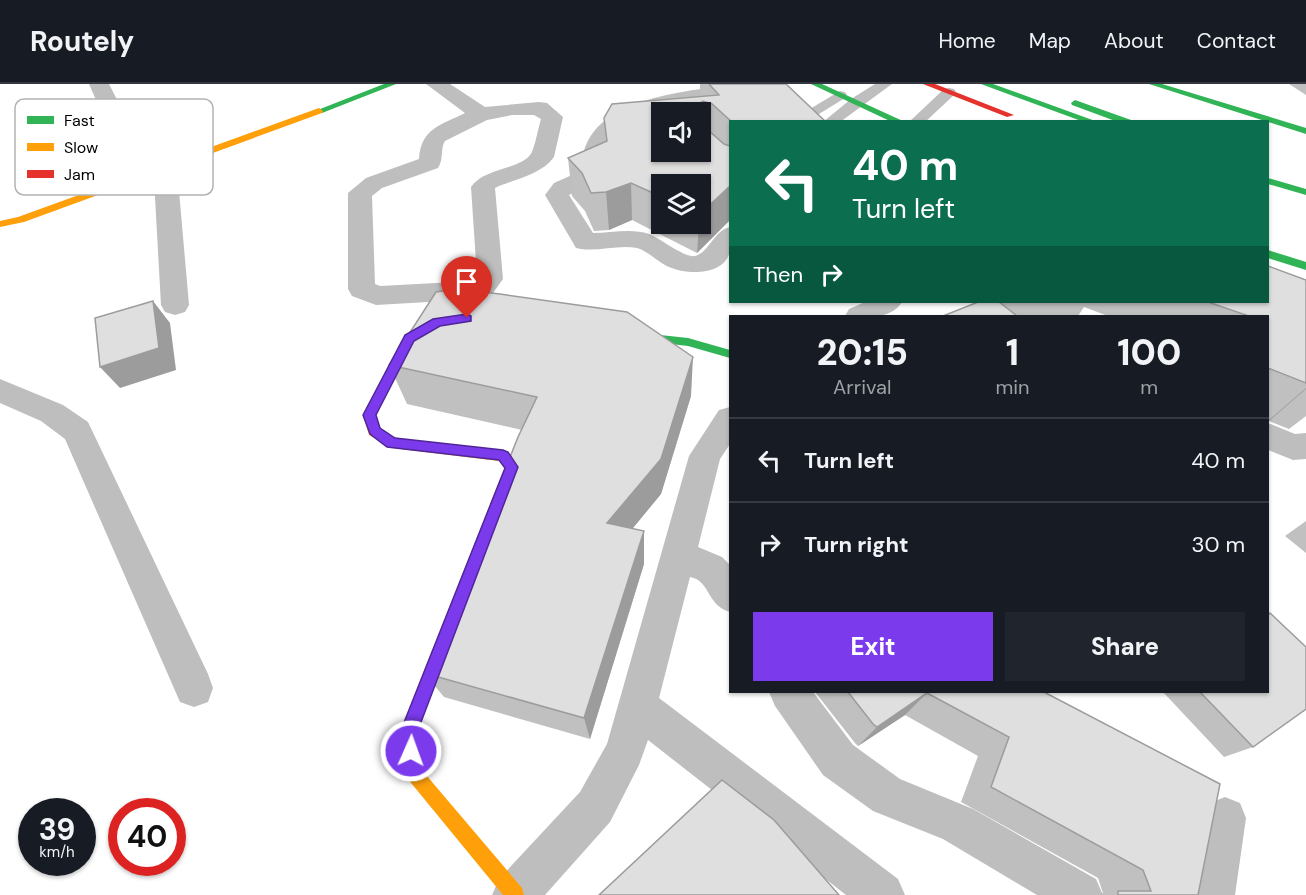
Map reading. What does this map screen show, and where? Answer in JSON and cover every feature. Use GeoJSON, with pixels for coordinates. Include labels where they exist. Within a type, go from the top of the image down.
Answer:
{"type":"FeatureCollection","features":[{"type":"Feature","properties":{"kind":"street"},"geometry":{"type":"LineString","coordinates":[[99,84],[107,99]]}},
{"type":"Feature","properties":{"kind":"street"},"geometry":{"type":"LineString","coordinates":[[213,141],[392,84]]}},
{"type":"Feature","properties":{"kind":"street"},"geometry":{"type":"LineString","coordinates":[[436,84],[481,114],[539,108],[552,117],[542,157],[530,166],[487,182],[483,188],[490,279],[480,290],[376,296],[362,289],[360,193],[374,183],[430,163],[431,145],[437,136],[481,114]]}},
{"type":"Feature","properties":{"kind":"street"},"geometry":{"type":"LineString","coordinates":[[690,102],[766,84]]}},
{"type":"Feature","properties":{"kind":"street"},"geometry":{"type":"LineString","coordinates":[[815,84],[896,120]]}},
{"type":"Feature","properties":{"kind":"street"},"geometry":{"type":"LineString","coordinates":[[927,84],[1019,118]]}},
{"type":"Feature","properties":{"kind":"street"},"geometry":{"type":"LineString","coordinates":[[985,84],[1088,120]]}},
{"type":"Feature","properties":{"kind":"street"},"geometry":{"type":"LineString","coordinates":[[1022,84],[1122,120]]}},
{"type":"Feature","properties":{"kind":"street"},"geometry":{"type":"LineString","coordinates":[[1153,84],[1306,131]]}},
{"type":"Feature","properties":{"kind":"street"},"geometry":{"type":"LineString","coordinates":[[651,111],[629,113],[603,135],[593,155],[593,174],[558,191],[557,195],[580,237],[585,242],[594,243],[640,240],[691,265],[705,262],[729,236]]}},
{"type":"Feature","properties":{"kind":"street"},"geometry":{"type":"LineString","coordinates":[[1269,167],[1306,177]]}},
{"type":"Feature","properties":{"kind":"street"},"geometry":{"type":"LineString","coordinates":[[1269,181],[1306,192]]}},
{"type":"Feature","properties":{"kind":"street"},"geometry":{"type":"LineString","coordinates":[[0,224],[20,220],[74,195]]}},
{"type":"Feature","properties":{"kind":"street"},"geometry":{"type":"LineString","coordinates":[[149,195],[175,305]]}},
{"type":"Feature","properties":{"kind":"street"},"geometry":{"type":"LineString","coordinates":[[1269,254],[1306,266]]}},
{"type":"Feature","properties":{"kind":"street"},"geometry":{"type":"LineString","coordinates":[[861,315],[886,303]]}},
{"type":"Feature","properties":{"kind":"street"},"geometry":{"type":"LineString","coordinates":[[428,327],[409,338],[404,347],[369,415],[374,431],[392,443],[503,456],[512,467],[491,519]]}},
{"type":"Feature","properties":{"kind":"street"},"geometry":{"type":"LineString","coordinates":[[607,333],[688,342],[729,354]]}},
{"type":"Feature","properties":{"kind":"street"},"geometry":{"type":"LineString","coordinates":[[0,390],[52,413],[77,431],[194,688]]}},
{"type":"Feature","properties":{"kind":"street"},"geometry":{"type":"LineString","coordinates":[[450,626],[410,730],[413,772],[515,895],[595,807],[625,751],[705,456],[729,420]]}},
{"type":"Feature","properties":{"kind":"street"},"geometry":{"type":"LineString","coordinates":[[1269,436],[1293,447],[1306,446]]}},
{"type":"Feature","properties":{"kind":"street"},"geometry":{"type":"LineString","coordinates":[[676,559],[702,562],[716,573],[729,594]]}},
{"type":"Feature","properties":{"kind":"street"},"geometry":{"type":"LineString","coordinates":[[790,693],[838,760],[888,796],[921,807],[958,824],[1080,895]]}},
{"type":"Feature","properties":{"kind":"street"},"geometry":{"type":"LineString","coordinates":[[637,706],[882,895]]}},
{"type":"Feature","properties":{"kind":"street"},"geometry":{"type":"LineString","coordinates":[[1212,895],[1226,818]]}},
{"type":"Feature","properties":{"kind":"lane"},"geometry":{"type":"LineString","coordinates":[[834,120],[856,102],[885,84]]}},
{"type":"Feature","properties":{"kind":"lane"},"geometry":{"type":"LineString","coordinates":[[918,120],[950,92]]}},
{"type":"Feature","properties":{"kind":"lane"},"geometry":{"type":"LineString","coordinates":[[792,119],[840,95]]}},
{"type":"Feature","properties":{"kind":"building"},"geometry":{"type":"Polygon","coordinates":[[[709,84],[786,84],[824,120],[730,120],[711,102],[651,102],[651,162],[711,162],[711,133],[729,146],[729,187],[711,204],[711,174],[651,174],[651,192],[631,183],[606,192],[591,193],[582,173],[568,158],[607,141],[604,118],[612,104],[719,95],[709,84]]]}},
{"type":"Feature","properties":{"kind":"building"},"geometry":{"type":"Polygon","coordinates":[[[1269,266],[1306,280],[1306,383],[1269,368],[1269,315],[1246,315],[1211,303],[1269,303],[1269,266]]]}},
{"type":"Feature","properties":{"kind":"building"},"geometry":{"type":"Polygon","coordinates":[[[455,289],[627,312],[693,357],[661,459],[607,523],[644,531],[584,718],[424,673],[518,437],[537,397],[389,365],[436,292],[455,289]]]}},
{"type":"Feature","properties":{"kind":"building"},"geometry":{"type":"Polygon","coordinates":[[[153,301],[159,348],[100,367],[95,318],[153,301]]]}},
{"type":"Feature","properties":{"kind":"building"},"geometry":{"type":"Polygon","coordinates":[[[976,303],[1000,303],[1016,315],[946,315],[976,303]]]}},
{"type":"Feature","properties":{"kind":"building"},"geometry":{"type":"Polygon","coordinates":[[[1269,614],[1306,647],[1306,709],[1253,747],[1201,693],[1269,693],[1269,614]]]}},
{"type":"Feature","properties":{"kind":"building"},"geometry":{"type":"Polygon","coordinates":[[[849,693],[927,693],[877,727],[849,693]]]}},
{"type":"Feature","properties":{"kind":"building"},"geometry":{"type":"Polygon","coordinates":[[[927,693],[1046,693],[1220,784],[1198,895],[1118,895],[1118,891],[1151,891],[1143,870],[991,787],[1009,737],[927,693]]]}},
{"type":"Feature","properties":{"kind":"building"},"geometry":{"type":"Polygon","coordinates":[[[722,780],[774,820],[839,895],[599,895],[722,780]]]}},
{"type":"Feature","properties":{"kind":"traffic: fast"},"geometry":{"type":"LineString","coordinates":[[319,111],[392,84]]}},
{"type":"Feature","properties":{"kind":"traffic: fast"},"geometry":{"type":"LineString","coordinates":[[815,84],[896,120]]}},
{"type":"Feature","properties":{"kind":"traffic: fast"},"geometry":{"type":"LineString","coordinates":[[985,84],[1088,120]]}},
{"type":"Feature","properties":{"kind":"traffic: fast"},"geometry":{"type":"LineString","coordinates":[[1153,84],[1306,131]]}},
{"type":"Feature","properties":{"kind":"traffic: fast"},"geometry":{"type":"LineString","coordinates":[[1075,103],[1122,120]]}},
{"type":"Feature","properties":{"kind":"traffic: fast"},"geometry":{"type":"LineString","coordinates":[[1269,181],[1306,192]]}},
{"type":"Feature","properties":{"kind":"traffic: fast"},"geometry":{"type":"LineString","coordinates":[[1269,254],[1306,266]]}},
{"type":"Feature","properties":{"kind":"traffic: fast"},"geometry":{"type":"LineString","coordinates":[[623,335],[688,342],[729,354]]}},
{"type":"Feature","properties":{"kind":"traffic: slow"},"geometry":{"type":"LineString","coordinates":[[213,150],[319,111]]}},
{"type":"Feature","properties":{"kind":"traffic: slow"},"geometry":{"type":"LineString","coordinates":[[0,224],[20,220],[89,195]]}},
{"type":"Feature","properties":{"kind":"traffic: slow"},"geometry":{"type":"LineString","coordinates":[[414,335],[409,338],[369,415],[374,431],[392,443],[503,456],[512,467],[497,504]]}},
{"type":"Feature","properties":{"kind":"traffic: slow"},"geometry":{"type":"LineString","coordinates":[[446,636],[409,730],[413,772],[515,895]]}},
{"type":"Feature","properties":{"kind":"traffic: jam"},"geometry":{"type":"LineString","coordinates":[[927,84],[1010,115]]}},
{"type":"Feature","properties":{"kind":"route"},"geometry":{"type":"LineString","coordinates":[[411,751],[410,730],[423,691],[512,467],[503,456],[392,443],[374,431],[369,415],[409,338],[437,322],[467,318]]}}]}
